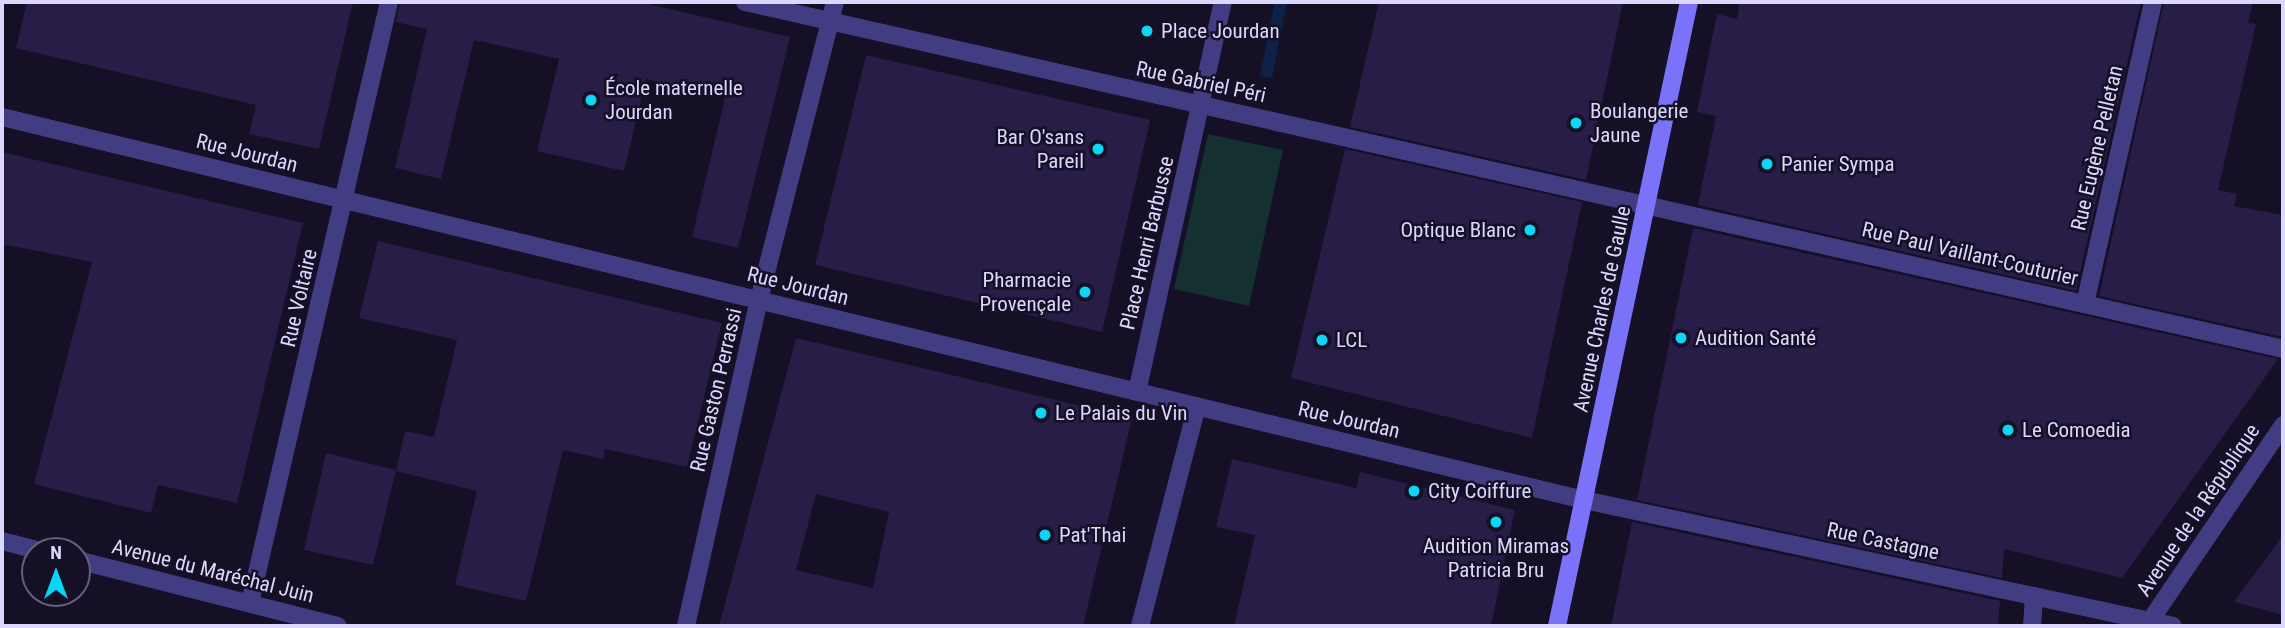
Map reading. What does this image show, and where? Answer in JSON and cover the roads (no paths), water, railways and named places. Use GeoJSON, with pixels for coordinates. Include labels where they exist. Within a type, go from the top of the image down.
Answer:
{"type":"FeatureCollection","features":[{"type":"Feature","properties":{"kind":"main road","name":"Avenue Charles de Gaulle"},"geometry":{"type":"LineString","coordinates":[[1557,626],[1689,2]]}},
{"type":"Feature","properties":{"kind":"street","name":"Rue Voltaire"},"geometry":{"type":"LineString","coordinates":[[250,603],[390,2]]}},
{"type":"Feature","properties":{"kind":"street","name":"Rue Gabriel Péri"},"geometry":{"type":"LineString","coordinates":[[745,2],[1647,204]]}},
{"type":"Feature","properties":{"kind":"street","name":"Rue Gaston Perrassi"},"geometry":{"type":"LineString","coordinates":[[686,626],[760,300],[835,2]]}},
{"type":"Feature","properties":{"kind":"street"},"geometry":{"type":"LineString","coordinates":[[1201,105],[1223,2]]}},
{"type":"Feature","properties":{"kind":"street","name":"Rue Eugène Pelletan"},"geometry":{"type":"LineString","coordinates":[[2085,304],[2153,2]]}},
{"type":"Feature","properties":{"kind":"street","name":"Place Henri Barbusse"},"geometry":{"type":"LineString","coordinates":[[1137,392],[1201,105]]}},
{"type":"Feature","properties":{"kind":"street","name":"Rue Jourdan"},"geometry":{"type":"LineString","coordinates":[[2,117],[1584,500]]}},
{"type":"Feature","properties":{"kind":"street","name":"Rue Paul Vaillant-Couturier"},"geometry":{"type":"LineString","coordinates":[[1647,204],[2283,349]]}},
{"type":"Feature","properties":{"kind":"street"},"geometry":{"type":"LineString","coordinates":[[1140,626],[1197,406]]}},
{"type":"Feature","properties":{"kind":"street","name":"Avenue de la République"},"geometry":{"type":"LineString","coordinates":[[2150,621],[2283,425]]}},
{"type":"Feature","properties":{"kind":"street","name":"Rue Castagne"},"geometry":{"type":"LineString","coordinates":[[1584,500],[2173,626]]}},
{"type":"Feature","properties":{"kind":"street"},"geometry":{"type":"LineString","coordinates":[[2,541],[21,546]]}},
{"type":"Feature","properties":{"kind":"street","name":"Avenue du Maréchal Juin"},"geometry":{"type":"LineString","coordinates":[[91,563],[338,626]]}},
{"type":"Feature","properties":{"kind":"street"},"geometry":{"type":"LineString","coordinates":[[2032,626],[2034,596]]}},
{"type":"Feature","properties":{"kind":"water"},"geometry":{"type":"Polygon","coordinates":[[[1275,2],[1287,2],[1272,78],[1260,76],[1275,2]]]}},
{"type":"Feature","properties":{"kind":"place","name":"Place Jourdan"},"geometry":{"type":"Point","coordinates":[1147,31]}},
{"type":"Feature","properties":{"kind":"place","name":"École maternelle Jourdan"},"geometry":{"type":"Point","coordinates":[591,100]}},
{"type":"Feature","properties":{"kind":"place","name":"Boulangerie Jaune"},"geometry":{"type":"Point","coordinates":[1576,123]}},
{"type":"Feature","properties":{"kind":"place","name":"Bar O'sans Pareil"},"geometry":{"type":"Point","coordinates":[1098,149]}},
{"type":"Feature","properties":{"kind":"place","name":"Panier Sympa"},"geometry":{"type":"Point","coordinates":[1767,164]}},
{"type":"Feature","properties":{"kind":"place","name":"Optique Blanc"},"geometry":{"type":"Point","coordinates":[1530,230]}},
{"type":"Feature","properties":{"kind":"place","name":"Pharmacie Provençale"},"geometry":{"type":"Point","coordinates":[1085,292]}},
{"type":"Feature","properties":{"kind":"place","name":"Audition Santé"},"geometry":{"type":"Point","coordinates":[1681,338]}},
{"type":"Feature","properties":{"kind":"place","name":"LCL"},"geometry":{"type":"Point","coordinates":[1322,340]}},
{"type":"Feature","properties":{"kind":"place","name":"Le Palais du Vin"},"geometry":{"type":"Point","coordinates":[1041,413]}},
{"type":"Feature","properties":{"kind":"place","name":"Le Comoedia"},"geometry":{"type":"Point","coordinates":[2008,430]}},
{"type":"Feature","properties":{"kind":"place","name":"City Coiffure"},"geometry":{"type":"Point","coordinates":[1414,491]}},
{"type":"Feature","properties":{"kind":"place","name":"Audition Miramas Patricia Bru"},"geometry":{"type":"Point","coordinates":[1496,522]}},
{"type":"Feature","properties":{"kind":"place","name":"Pat'Thai"},"geometry":{"type":"Point","coordinates":[1045,535]}}]}
